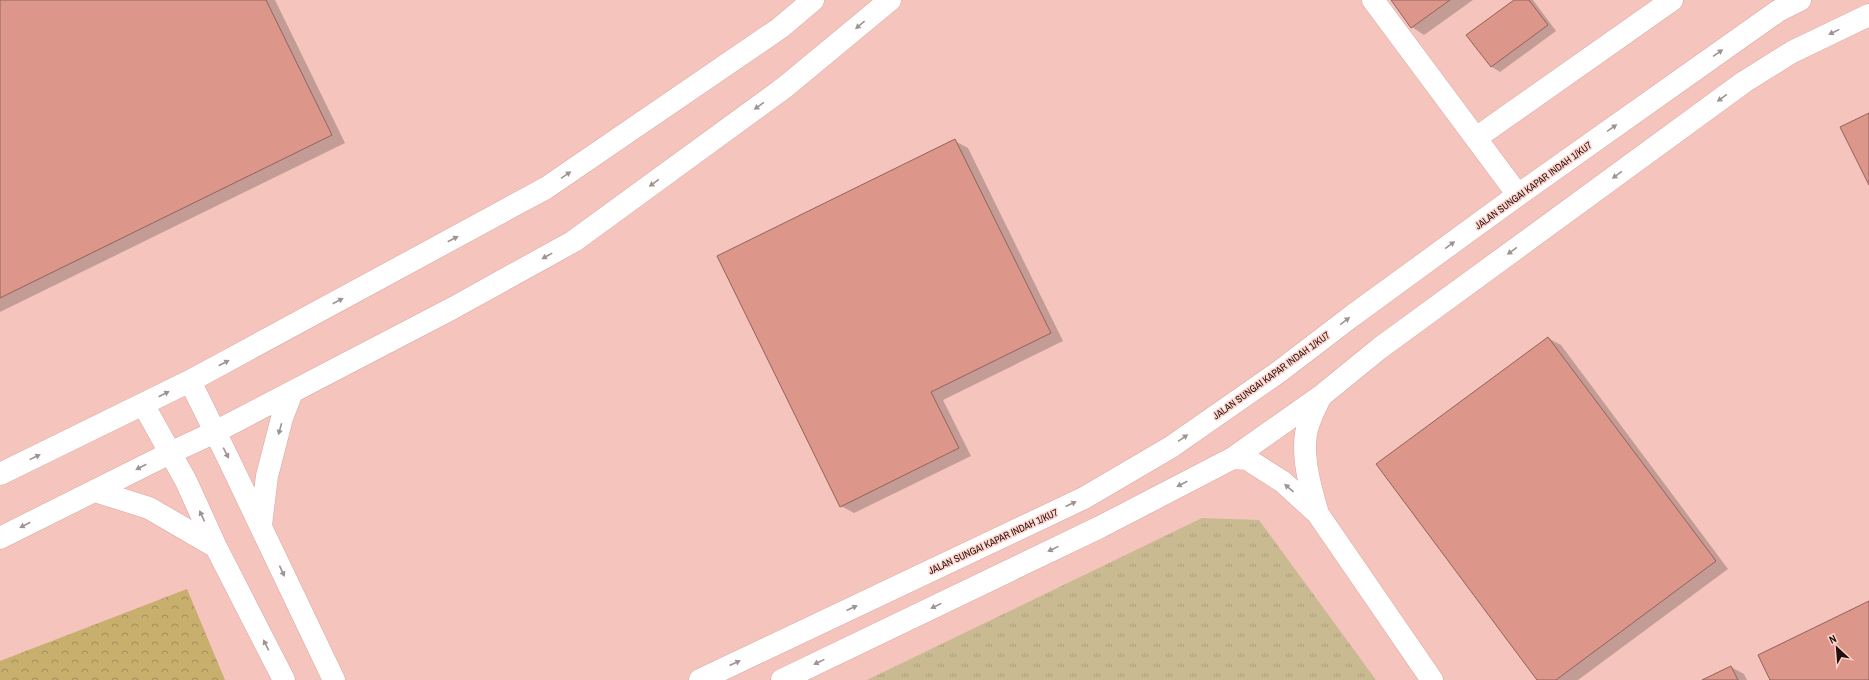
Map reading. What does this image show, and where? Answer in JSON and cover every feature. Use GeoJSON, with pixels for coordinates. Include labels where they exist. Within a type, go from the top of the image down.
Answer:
{"type":"FeatureCollection","features":[{"type":"Feature","properties":{"kind":"street"},"geometry":{"type":"LineString","coordinates":[[0,474],[190,381],[546,188],[780,28],[813,0]]}},
{"type":"Feature","properties":{"kind":"street"},"geometry":{"type":"LineString","coordinates":[[0,538],[292,392],[453,308],[574,241],[785,87],[890,0]]}},
{"type":"Feature","properties":{"kind":"street"},"geometry":{"type":"LineString","coordinates":[[1373,0],[1518,196]]}},
{"type":"Feature","properties":{"kind":"street"},"geometry":{"type":"LineString","coordinates":[[1476,138],[1672,0]]}},
{"type":"Feature","properties":{"kind":"street","name":"JALAN SUNGAI KAPAR INDAH 1/KU7"},"geometry":{"type":"LineString","coordinates":[[700,680],[1084,498],[1171,447],[1262,382],[1280,371],[1352,316],[1778,10],[1800,0]]}},
{"type":"Feature","properties":{"kind":"street"},"geometry":{"type":"LineString","coordinates":[[1318,514],[1308,481],[1303,423],[1321,396],[1380,348],[1744,82],[1792,52],[1869,15]]}},
{"type":"Feature","properties":{"kind":"street"},"geometry":{"type":"LineString","coordinates":[[190,381],[261,525],[334,680]]}},
{"type":"Feature","properties":{"kind":"street"},"geometry":{"type":"LineString","coordinates":[[261,525],[267,476],[282,418],[292,392]]}},
{"type":"Feature","properties":{"kind":"street"},"geometry":{"type":"LineString","coordinates":[[143,404],[186,481],[216,547],[284,680]]}},
{"type":"Feature","properties":{"kind":"street"},"geometry":{"type":"LineString","coordinates":[[782,680],[1100,527],[1233,458],[1274,427],[1303,423]]}},
{"type":"Feature","properties":{"kind":"street"},"geometry":{"type":"LineString","coordinates":[[1233,458],[1247,459],[1283,482],[1318,514],[1432,680]]}},
{"type":"Feature","properties":{"kind":"street"},"geometry":{"type":"LineString","coordinates":[[95,491],[149,508],[216,547]]}},
{"type":"Feature","properties":{"kind":"shaded area"},"geometry":{"type":"Polygon","coordinates":[[[0,0],[1869,0],[1869,680],[0,680],[0,0]]]}},
{"type":"Feature","properties":{"kind":"green space"},"geometry":{"type":"Polygon","coordinates":[[[1202,518],[1259,520],[1376,680],[867,680],[1202,518]]]}},
{"type":"Feature","properties":{"kind":"green space"},"geometry":{"type":"Polygon","coordinates":[[[187,589],[225,680],[0,680],[0,661],[187,589]]]}},
{"type":"Feature","properties":{"kind":"building"},"geometry":{"type":"Polygon","coordinates":[[[0,0],[266,0],[332,135],[0,298],[0,0]]]}},
{"type":"Feature","properties":{"kind":"building"},"geometry":{"type":"Polygon","coordinates":[[[1391,0],[1450,0],[1411,28],[1391,0]]]}},
{"type":"Feature","properties":{"kind":"building"},"geometry":{"type":"Polygon","coordinates":[[[1514,0],[1529,0],[1548,25],[1491,67],[1466,35],[1514,0]]]}},
{"type":"Feature","properties":{"kind":"building"},"geometry":{"type":"Polygon","coordinates":[[[1869,113],[1869,185],[1840,127],[1869,113]]]}},
{"type":"Feature","properties":{"kind":"building"},"geometry":{"type":"Polygon","coordinates":[[[955,139],[1051,333],[931,392],[959,448],[840,507],[717,256],[955,139]]]}},
{"type":"Feature","properties":{"kind":"building"},"geometry":{"type":"Polygon","coordinates":[[[1548,337],[1716,561],[1556,680],[1537,680],[1376,464],[1548,337]]]}},
{"type":"Feature","properties":{"kind":"building"},"geometry":{"type":"Polygon","coordinates":[[[1869,601],[1869,680],[1770,680],[1758,655],[1869,601]]]}},
{"type":"Feature","properties":{"kind":"building"},"geometry":{"type":"Polygon","coordinates":[[[1731,666],[1738,680],[1702,680],[1731,666]]]}}]}
